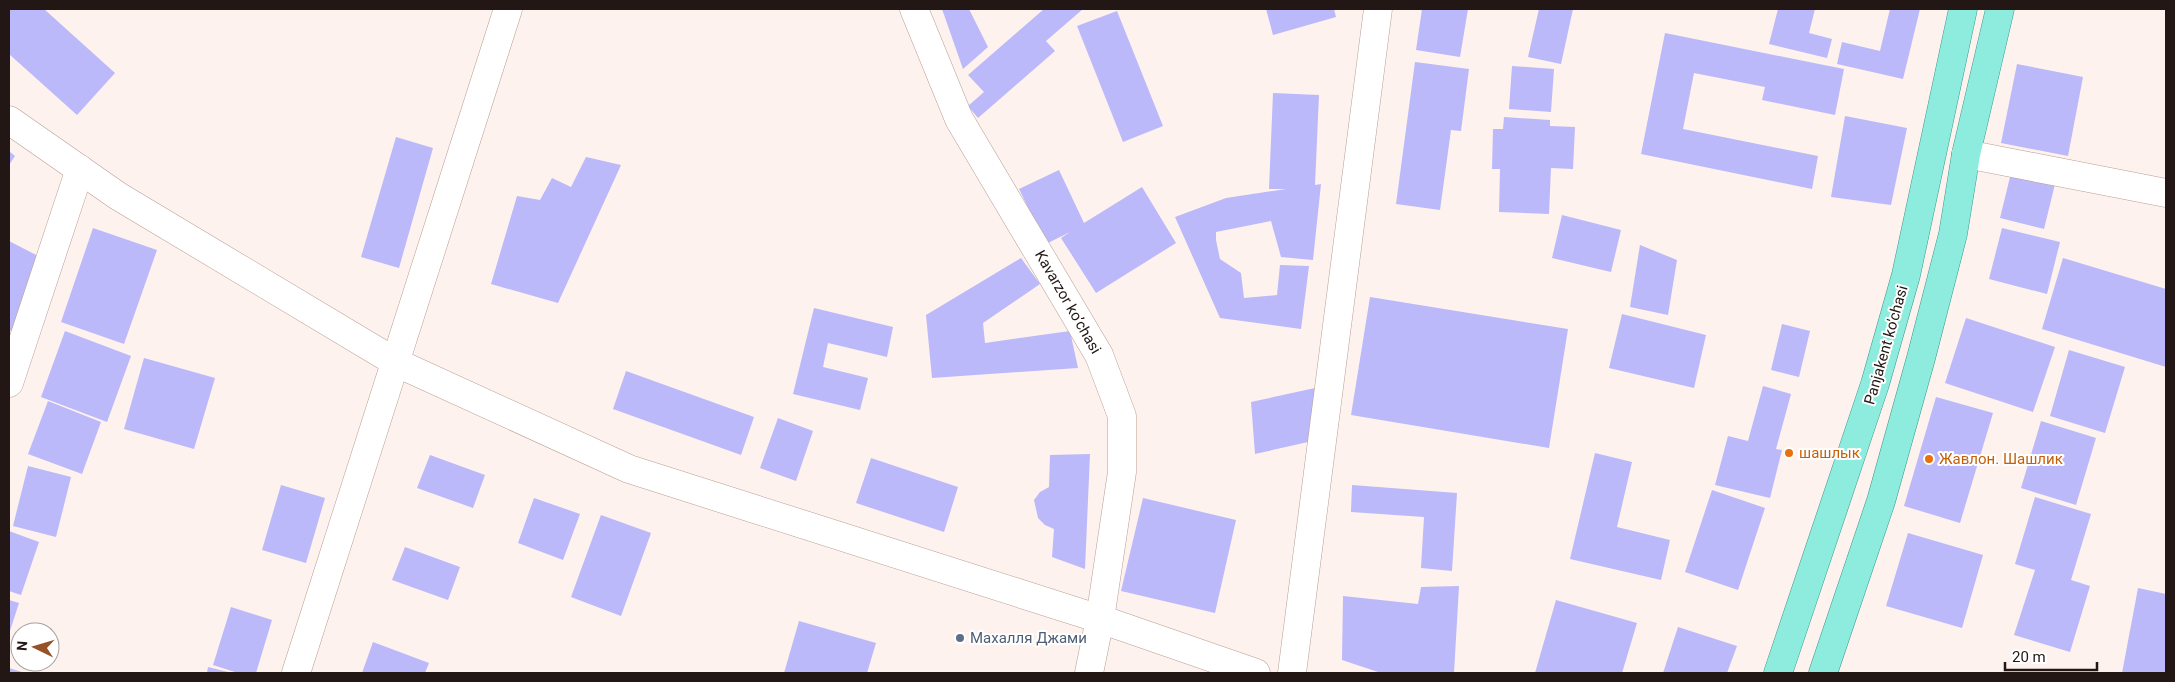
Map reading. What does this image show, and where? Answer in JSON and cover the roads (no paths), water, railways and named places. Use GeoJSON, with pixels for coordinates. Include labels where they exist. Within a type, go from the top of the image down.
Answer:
{"type":"FeatureCollection","features":[{"type":"Feature","properties":{"kind":"main road","name":"Panjakent ko'chasi"},"geometry":{"type":"LineString","coordinates":[[1778,673],[1872,393],[1903,284],[1963,9]]}},
{"type":"Feature","properties":{"kind":"main road"},"geometry":{"type":"LineString","coordinates":[[1823,673],[1881,501],[1922,358],[1953,234],[1966,154],[2000,9]]}},
{"type":"Feature","properties":{"kind":"street"},"geometry":{"type":"LineString","coordinates":[[296,673],[397,363],[508,9]]}},
{"type":"Feature","properties":{"kind":"street","name":"Kavarzor ko’chasi"},"geometry":{"type":"LineString","coordinates":[[914,9],[959,119],[1100,355],[1122,416],[1122,472],[1100,619],[1089,673]]}},
{"type":"Feature","properties":{"kind":"street"},"geometry":{"type":"LineString","coordinates":[[1292,673],[1378,9]]}},
{"type":"Feature","properties":{"kind":"street"},"geometry":{"type":"LineString","coordinates":[[9,120],[118,196],[397,363],[629,468],[1100,619],[1256,673]]}},
{"type":"Feature","properties":{"kind":"street"},"geometry":{"type":"LineString","coordinates":[[1966,154],[2166,193]]}},
{"type":"Feature","properties":{"kind":"street"},"geometry":{"type":"LineString","coordinates":[[9,383],[80,169]]}},
{"type":"Feature","properties":{"kind":"place","name":"шашлык"},"geometry":{"type":"Point","coordinates":[1789,453]}},
{"type":"Feature","properties":{"kind":"place","name":"Жавлон. Шашлик"},"geometry":{"type":"Point","coordinates":[1929,459]}},
{"type":"Feature","properties":{"kind":"place","name":"Махалля Джами"},"geometry":{"type":"Point","coordinates":[960,638]}}]}
